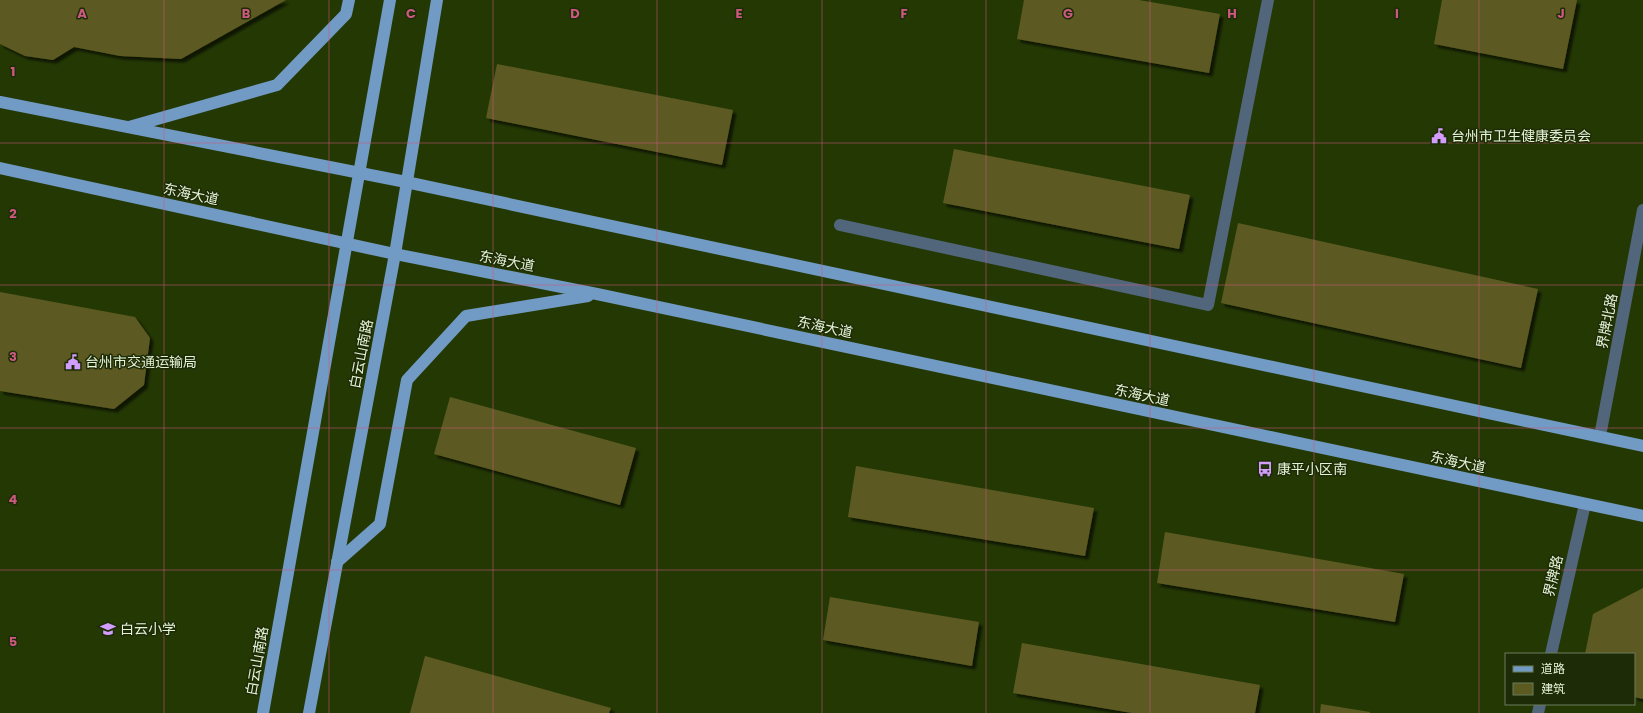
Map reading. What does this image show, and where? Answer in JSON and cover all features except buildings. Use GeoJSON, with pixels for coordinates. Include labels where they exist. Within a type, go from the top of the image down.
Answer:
{"type":"FeatureCollection","features":[{"type":"Feature","properties":{"kind":"main road"},"geometry":{"type":"LineString","coordinates":[[126,128],[278,85],[346,14],[348,0]]}},
{"type":"Feature","properties":{"kind":"main road","name":"白云山南路"},"geometry":{"type":"LineString","coordinates":[[263,713],[348,243],[390,0]]}},
{"type":"Feature","properties":{"kind":"main road","name":"白云山南路"},"geometry":{"type":"LineString","coordinates":[[309,713],[395,254],[437,0]]}},
{"type":"Feature","properties":{"kind":"main road"},"geometry":{"type":"LineString","coordinates":[[0,102],[406,182],[1643,446]]}},
{"type":"Feature","properties":{"kind":"main road","name":"东海大道"},"geometry":{"type":"LineString","coordinates":[[0,168],[395,254],[597,294],[1643,516]]}},
{"type":"Feature","properties":{"kind":"main road"},"geometry":{"type":"LineString","coordinates":[[338,562],[380,524],[406,380],[466,316],[597,294]]}},
{"type":"Feature","properties":{"kind":"street"},"geometry":{"type":"LineString","coordinates":[[840,225],[1208,305],[1268,0]]}},
{"type":"Feature","properties":{"kind":"street","name":"界牌北路"},"geometry":{"type":"LineString","coordinates":[[1600,436],[1643,210]]}},
{"type":"Feature","properties":{"kind":"street","name":"界牌路"},"geometry":{"type":"LineString","coordinates":[[1551,653],[1585,504]]}},
{"type":"Feature","properties":{"kind":"place","name":"台州市卫生健康委员会"},"geometry":{"type":"Point","coordinates":[1439,136]}},
{"type":"Feature","properties":{"kind":"place","name":"台州市交通运输局"},"geometry":{"type":"Point","coordinates":[73,362]}},
{"type":"Feature","properties":{"kind":"place","name":"康平小区南"},"geometry":{"type":"Point","coordinates":[1265,469]}},
{"type":"Feature","properties":{"kind":"place","name":"白云小学"},"geometry":{"type":"Point","coordinates":[108,629]}}]}
